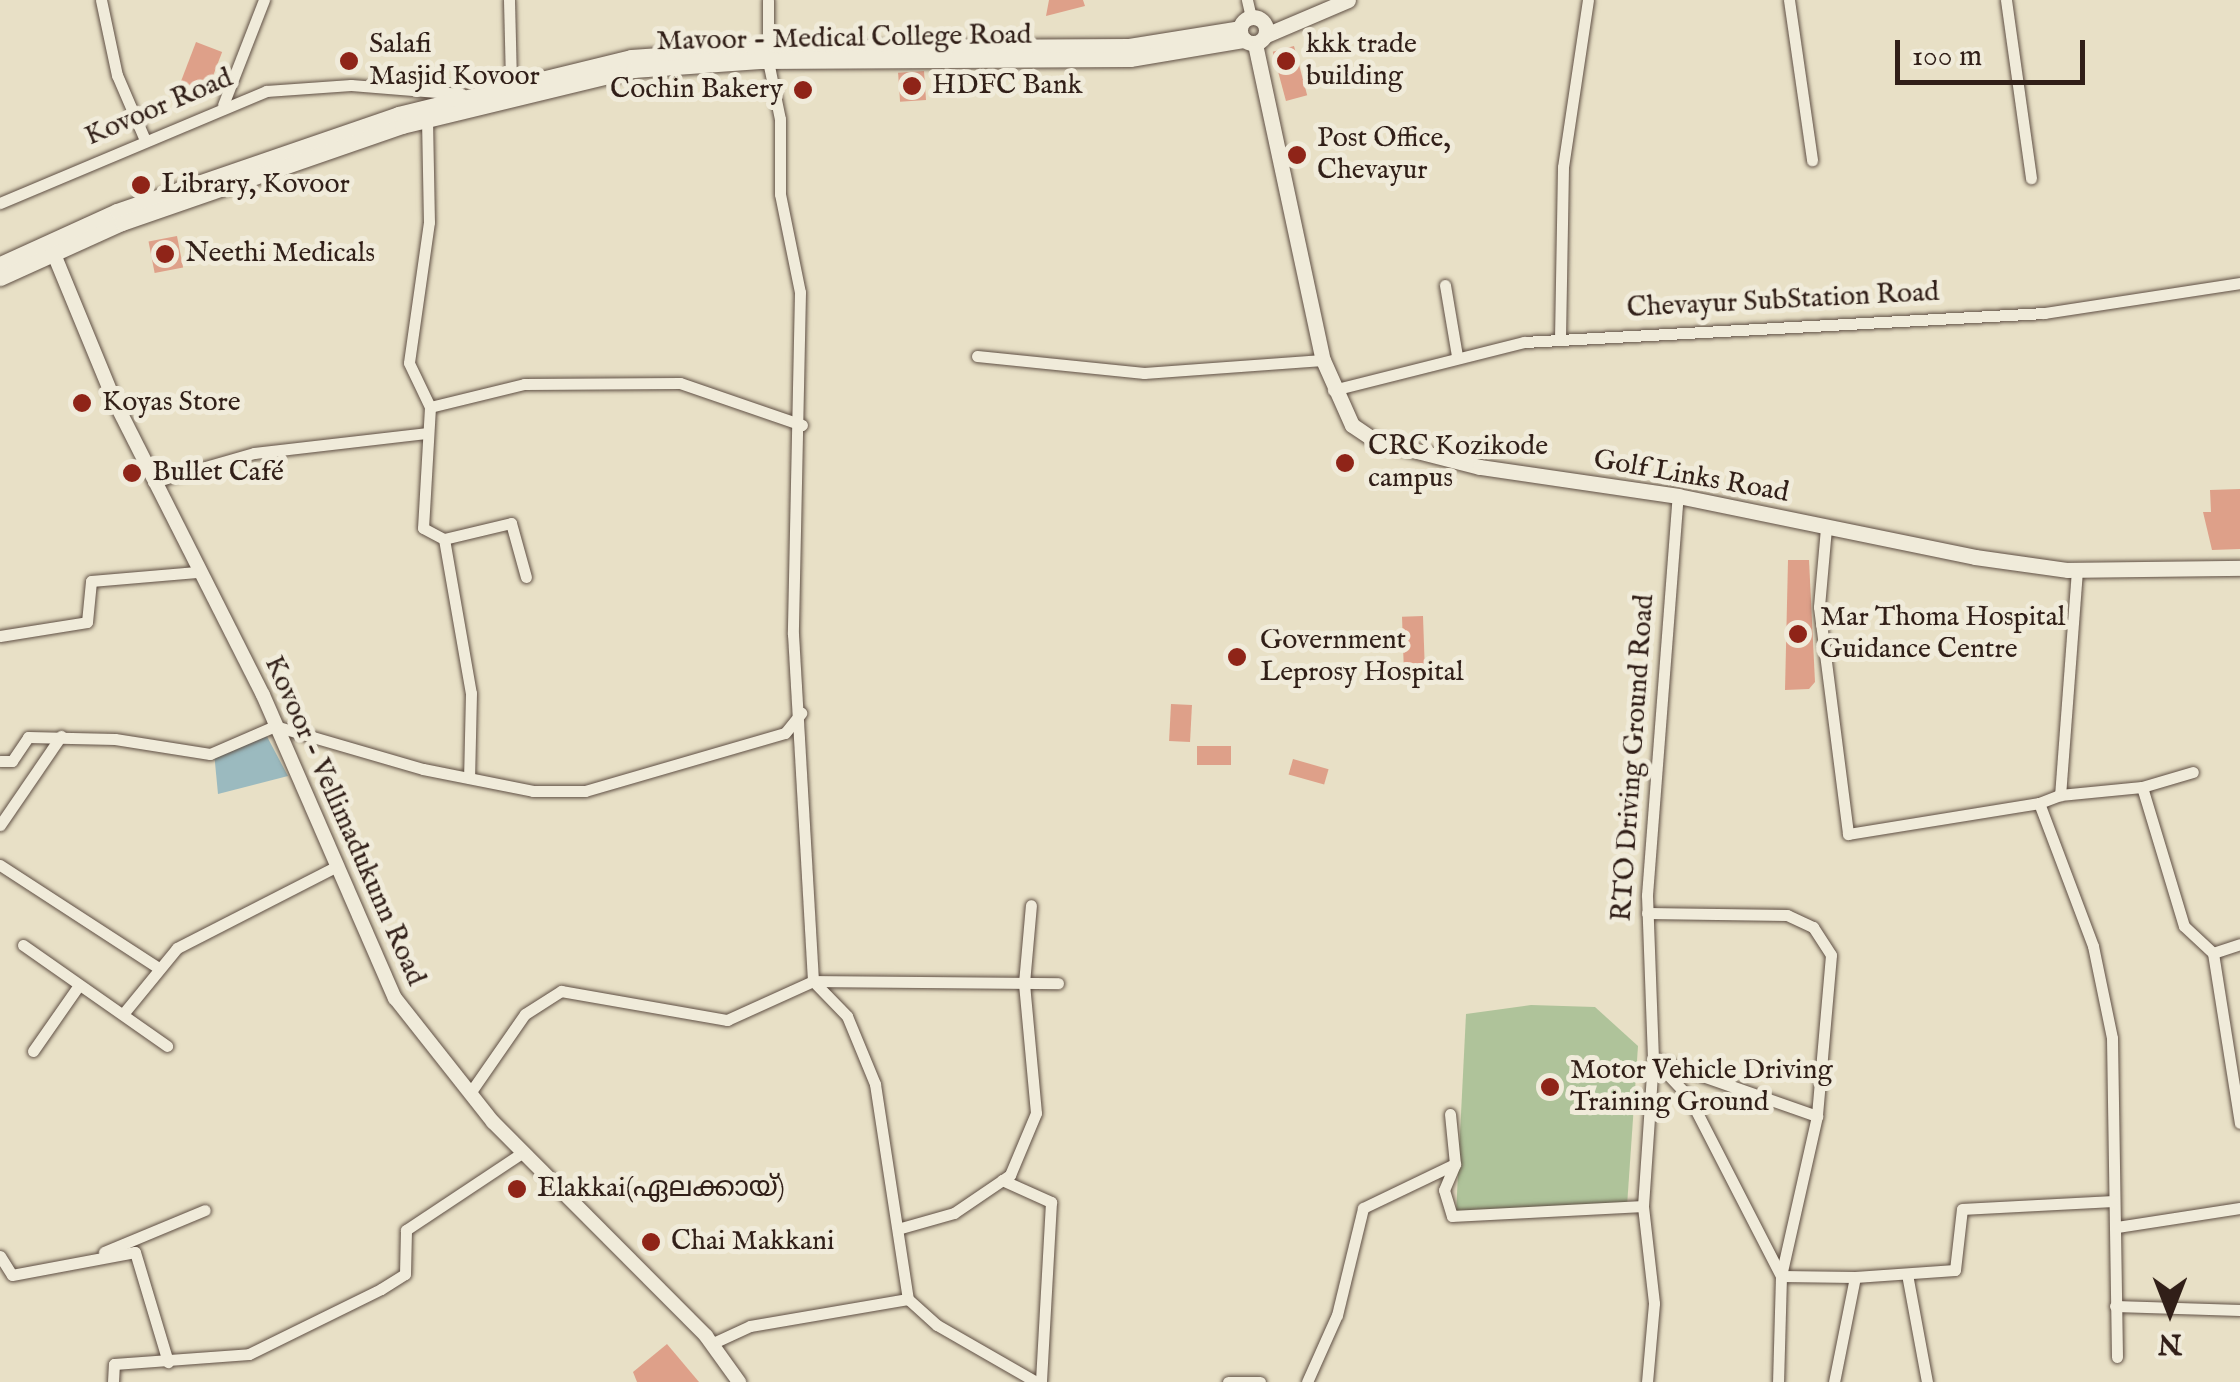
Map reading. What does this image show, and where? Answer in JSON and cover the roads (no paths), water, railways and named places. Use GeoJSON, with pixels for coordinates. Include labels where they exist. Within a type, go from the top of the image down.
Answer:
{"type":"FeatureCollection","features":[{"type":"Feature","properties":{"kind":"main road"},"geometry":{"type":"LineString","coordinates":[[1253,31],[1322,0]]}},
{"type":"Feature","properties":{"kind":"main road"},"geometry":{"type":"LineString","coordinates":[[1253,31],[1348,0]]}},
{"type":"Feature","properties":{"kind":"main road","name":"Mavoor - Medical College Road"},"geometry":{"type":"LineString","coordinates":[[0,278],[51,246],[428,119],[484,96],[633,70],[768,55],[1130,59],[1253,31]]}},
{"type":"Feature","properties":{"kind":"main road","name":"Golf Links Road"},"geometry":{"type":"LineString","coordinates":[[1253,31],[1324,360],[1333,390],[1352,426],[1374,440],[1480,467],[1678,496],[1826,528],[2077,570],[2240,568]]}},
{"type":"Feature","properties":{"kind":"main road"},"geometry":{"type":"LineString","coordinates":[[0,264],[464,94],[484,96],[511,80],[631,57],[768,55]]}},
{"type":"Feature","properties":{"kind":"street"},"geometry":{"type":"LineString","coordinates":[[101,0],[116,75],[146,140]]}},
{"type":"Feature","properties":{"kind":"street"},"geometry":{"type":"LineString","coordinates":[[224,105],[264,0]]}},
{"type":"Feature","properties":{"kind":"street"},"geometry":{"type":"LineString","coordinates":[[509,0],[511,80]]}},
{"type":"Feature","properties":{"kind":"street"},"geometry":{"type":"LineString","coordinates":[[768,0],[768,55],[780,194],[800,292],[802,425],[792,572],[814,981],[847,1016],[875,1084],[901,1228],[908,1298],[937,1325],[1039,1382],[1050,1202],[1002,1180]]}},
{"type":"Feature","properties":{"kind":"street"},"geometry":{"type":"LineString","coordinates":[[1247,0],[1253,31]]}},
{"type":"Feature","properties":{"kind":"street"},"geometry":{"type":"LineString","coordinates":[[1560,339],[1563,167],[1588,0]]}},
{"type":"Feature","properties":{"kind":"street"},"geometry":{"type":"LineString","coordinates":[[1789,0],[1812,160]]}},
{"type":"Feature","properties":{"kind":"street"},"geometry":{"type":"LineString","coordinates":[[2006,0],[2031,178]]}},
{"type":"Feature","properties":{"kind":"street","name":"Kovoor Road"},"geometry":{"type":"LineString","coordinates":[[0,202],[224,105],[266,91],[350,84],[464,94]]}},
{"type":"Feature","properties":{"kind":"street"},"geometry":{"type":"LineString","coordinates":[[428,119],[430,222],[410,363],[430,407],[423,528],[444,539],[511,523],[526,577]]}},
{"type":"Feature","properties":{"kind":"street","name":"Kovoor - Vellimadukunn Road"},"geometry":{"type":"LineString","coordinates":[[51,246],[154,482],[275,726],[395,998],[522,1153],[710,1344],[739,1382]]}},
{"type":"Feature","properties":{"kind":"street","name":"Chevayur SubStation Road"},"geometry":{"type":"LineString","coordinates":[[1333,390],[1457,356],[1560,339],[2044,313],[2240,283]]}},
{"type":"Feature","properties":{"kind":"street"},"geometry":{"type":"LineString","coordinates":[[1446,285],[1457,356]]}},
{"type":"Feature","properties":{"kind":"street"},"geometry":{"type":"LineString","coordinates":[[977,356],[1144,372],[1324,360]]}},
{"type":"Feature","properties":{"kind":"street"},"geometry":{"type":"LineString","coordinates":[[430,407],[524,384],[680,383],[802,425]]}},
{"type":"Feature","properties":{"kind":"street"},"geometry":{"type":"LineString","coordinates":[[154,482],[254,453],[428,433]]}},
{"type":"Feature","properties":{"kind":"street","name":"RTO Driving Ground Road"},"geometry":{"type":"LineString","coordinates":[[1647,1382],[1654,1303],[1643,1206],[1652,1059],[1647,913],[1678,496]]}},
{"type":"Feature","properties":{"kind":"street"},"geometry":{"type":"LineString","coordinates":[[1826,528],[1819,607],[1834,758],[1848,834],[1858,838],[2038,803],[2060,795],[2142,787],[2193,772]]}},
{"type":"Feature","properties":{"kind":"street"},"geometry":{"type":"LineString","coordinates":[[444,539],[471,692],[469,778]]}},
{"type":"Feature","properties":{"kind":"street"},"geometry":{"type":"LineString","coordinates":[[2060,795],[2077,570]]}},
{"type":"Feature","properties":{"kind":"street"},"geometry":{"type":"LineString","coordinates":[[0,636],[87,622],[91,581],[197,572]]}},
{"type":"Feature","properties":{"kind":"street"},"geometry":{"type":"LineString","coordinates":[[0,761],[12,761],[22,739],[61,736],[210,754],[275,726],[469,778],[585,791],[784,733],[801,713]]}},
{"type":"Feature","properties":{"kind":"street"},"geometry":{"type":"LineString","coordinates":[[0,824],[61,736]]}},
{"type":"Feature","properties":{"kind":"street"},"geometry":{"type":"LineString","coordinates":[[2142,787],[2184,926],[2213,953],[2240,1123]]}},
{"type":"Feature","properties":{"kind":"street"},"geometry":{"type":"LineString","coordinates":[[2038,803],[2093,946],[2112,1038],[2117,1356]]}},
{"type":"Feature","properties":{"kind":"street"},"geometry":{"type":"LineString","coordinates":[[0,865],[157,967]]}},
{"type":"Feature","properties":{"kind":"street"},"geometry":{"type":"LineString","coordinates":[[123,1014],[176,948],[335,867]]}},
{"type":"Feature","properties":{"kind":"street"},"geometry":{"type":"LineString","coordinates":[[901,1228],[954,1213],[1002,1180],[1036,1113],[1024,983],[1031,904]]}},
{"type":"Feature","properties":{"kind":"street"},"geometry":{"type":"LineString","coordinates":[[1647,913],[1786,916],[1813,928],[1831,955],[1817,1116],[1781,1276],[1778,1382]]}},
{"type":"Feature","properties":{"kind":"street"},"geometry":{"type":"LineString","coordinates":[[2213,953],[2240,944]]}},
{"type":"Feature","properties":{"kind":"street"},"geometry":{"type":"LineString","coordinates":[[23,945],[167,1046]]}},
{"type":"Feature","properties":{"kind":"street"},"geometry":{"type":"LineString","coordinates":[[470,1093],[525,1014],[561,991],[727,1020],[814,981],[1058,983]]}},
{"type":"Feature","properties":{"kind":"street"},"geometry":{"type":"LineString","coordinates":[[33,1051],[78,985]]}},
{"type":"Feature","properties":{"kind":"street"},"geometry":{"type":"LineString","coordinates":[[1652,1059],[1817,1116]]}},
{"type":"Feature","properties":{"kind":"street"},"geometry":{"type":"LineString","coordinates":[[1652,1059],[1689,1097],[1781,1276]]}},
{"type":"Feature","properties":{"kind":"street"},"geometry":{"type":"LineString","coordinates":[[1450,1114],[1455,1164],[1444,1190],[1452,1216],[1643,1206]]}},
{"type":"Feature","properties":{"kind":"street"},"geometry":{"type":"LineString","coordinates":[[113,1382],[114,1364],[249,1354],[381,1289],[405,1274],[406,1230],[522,1153]]}},
{"type":"Feature","properties":{"kind":"street"},"geometry":{"type":"LineString","coordinates":[[1307,1382],[1337,1315],[1363,1208],[1455,1164]]}},
{"type":"Feature","properties":{"kind":"street"},"geometry":{"type":"LineString","coordinates":[[1781,1276],[1855,1277],[1955,1270],[1962,1209],[2114,1201]]}},
{"type":"Feature","properties":{"kind":"street"},"geometry":{"type":"LineString","coordinates":[[2116,1227],[2240,1208]]}},
{"type":"Feature","properties":{"kind":"street"},"geometry":{"type":"LineString","coordinates":[[91,1258],[205,1210]]}},
{"type":"Feature","properties":{"kind":"street"},"geometry":{"type":"LineString","coordinates":[[0,1256],[6,1274],[135,1252],[168,1362]]}},
{"type":"Feature","properties":{"kind":"street"},"geometry":{"type":"LineString","coordinates":[[1907,1274],[1927,1382]]}},
{"type":"Feature","properties":{"kind":"street"},"geometry":{"type":"LineString","coordinates":[[1834,1382],[1855,1277]]}},
{"type":"Feature","properties":{"kind":"street"},"geometry":{"type":"LineString","coordinates":[[710,1344],[750,1326],[908,1298]]}},
{"type":"Feature","properties":{"kind":"street"},"geometry":{"type":"LineString","coordinates":[[2114,1306],[2240,1310]]}},
{"type":"Feature","properties":{"kind":"street"},"geometry":{"type":"LineString","coordinates":[[1228,1382],[1260,1382]]}},
{"type":"Feature","properties":{"kind":"water"},"geometry":{"type":"Polygon","coordinates":[[[263,729],[288,776],[218,794],[214,752],[263,729]]]}},
{"type":"Feature","properties":{"kind":"place","name":"Salafi Masjid Kovoor"},"geometry":{"type":"Point","coordinates":[349,61]}},
{"type":"Feature","properties":{"kind":"place","name":"kkk trade building"},"geometry":{"type":"Point","coordinates":[1286,61]}},
{"type":"Feature","properties":{"kind":"place","name":"HDFC Bank"},"geometry":{"type":"Point","coordinates":[912,86]}},
{"type":"Feature","properties":{"kind":"place","name":"Cochin Bakery"},"geometry":{"type":"Point","coordinates":[803,90]}},
{"type":"Feature","properties":{"kind":"place","name":"Post Office, Chevayur"},"geometry":{"type":"Point","coordinates":[1297,155]}},
{"type":"Feature","properties":{"kind":"place","name":"Library, Kovoor"},"geometry":{"type":"Point","coordinates":[141,185]}},
{"type":"Feature","properties":{"kind":"place","name":"Neethi Medicals"},"geometry":{"type":"Point","coordinates":[165,254]}},
{"type":"Feature","properties":{"kind":"place","name":"Koyas Store"},"geometry":{"type":"Point","coordinates":[82,403]}},
{"type":"Feature","properties":{"kind":"place","name":"CRC Kozikode campus"},"geometry":{"type":"Point","coordinates":[1345,463]}},
{"type":"Feature","properties":{"kind":"place","name":"Bullet Café"},"geometry":{"type":"Point","coordinates":[132,473]}},
{"type":"Feature","properties":{"kind":"place","name":"Mar Thoma Hospital Guidance Centre"},"geometry":{"type":"Point","coordinates":[1798,634]}},
{"type":"Feature","properties":{"kind":"place","name":"Government Leprosy Hospital"},"geometry":{"type":"Point","coordinates":[1237,657]}},
{"type":"Feature","properties":{"kind":"place","name":"Motor Vehicle Driving Training Ground"},"geometry":{"type":"Point","coordinates":[1550,1087]}},
{"type":"Feature","properties":{"kind":"place","name":"Elakkai(ഏലക്കായ്)"},"geometry":{"type":"Point","coordinates":[517,1189]}},
{"type":"Feature","properties":{"kind":"place","name":"Chai Makkani"},"geometry":{"type":"Point","coordinates":[651,1242]}}]}
